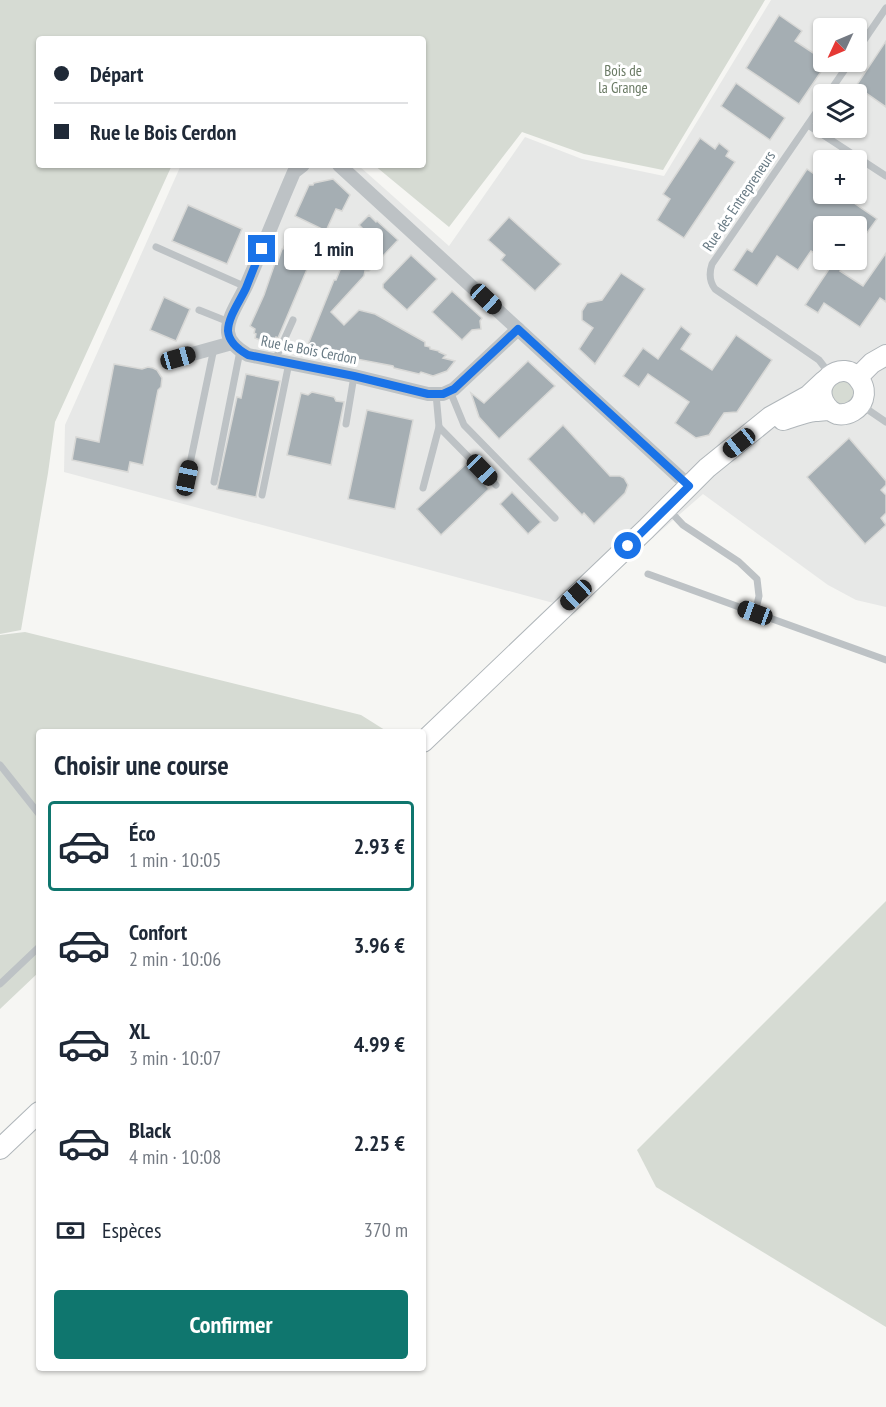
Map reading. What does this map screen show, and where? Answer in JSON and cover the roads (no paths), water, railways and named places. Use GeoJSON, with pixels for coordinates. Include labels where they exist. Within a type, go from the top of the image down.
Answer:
{"type":"FeatureCollection","features":[{"type":"Feature","properties":{"kind":"main road"},"geometry":{"type":"LineString","coordinates":[[858,377],[872,363],[886,355]]}},
{"type":"Feature","properties":{"kind":"main road"},"geometry":{"type":"LineString","coordinates":[[426,739],[707,468],[770,417],[808,396],[828,378],[837,372],[845,371],[858,377],[864,390],[861,405],[856,410],[843,414],[830,410],[825,405],[821,390],[828,378]]}},
{"type":"Feature","properties":{"kind":"main road"},"geometry":{"type":"LineString","coordinates":[[755,430],[806,412],[830,410]]}},
{"type":"Feature","properties":{"kind":"main road"},"geometry":{"type":"LineString","coordinates":[[0,1149],[36,1115]]}},
{"type":"Feature","properties":{"kind":"street"},"geometry":{"type":"LineString","coordinates":[[178,358],[214,348],[236,347],[228,333],[229,322],[294,172],[299,168]]}},
{"type":"Feature","properties":{"kind":"street"},"geometry":{"type":"LineString","coordinates":[[342,168],[689,486]]}},
{"type":"Feature","properties":{"kind":"street"},"geometry":{"type":"LineString","coordinates":[[443,393],[454,389],[518,329]]}},
{"type":"Feature","properties":{"kind":"street","name":"Rue le Bois Cerdon"},"geometry":{"type":"LineString","coordinates":[[236,347],[248,355],[354,376],[428,394],[443,393]]}},
{"type":"Feature","properties":{"kind":"lane"},"geometry":{"type":"LineString","coordinates":[[867,36],[886,8]]}},
{"type":"Feature","properties":{"kind":"lane","name":"Rue des Entrepreneurs"},"geometry":{"type":"LineString","coordinates":[[813,117],[712,264],[710,277],[715,289],[819,360],[828,378]]}},
{"type":"Feature","properties":{"kind":"lane"},"geometry":{"type":"LineString","coordinates":[[808,124],[886,176]]}},
{"type":"Feature","properties":{"kind":"lane"},"geometry":{"type":"LineString","coordinates":[[156,247],[246,287]]}},
{"type":"Feature","properties":{"kind":"lane"},"geometry":{"type":"LineString","coordinates":[[199,310],[229,322]]}},
{"type":"Feature","properties":{"kind":"lane"},"geometry":{"type":"LineString","coordinates":[[262,495],[282,362],[293,320]]}},
{"type":"Feature","properties":{"kind":"lane"},"geometry":{"type":"LineString","coordinates":[[214,482],[236,347]]}},
{"type":"Feature","properties":{"kind":"lane"},"geometry":{"type":"LineString","coordinates":[[187,478],[214,348]]}},
{"type":"Feature","properties":{"kind":"lane"},"geometry":{"type":"LineString","coordinates":[[346,424],[354,376]]}},
{"type":"Feature","properties":{"kind":"lane"},"geometry":{"type":"LineString","coordinates":[[423,488],[439,427],[443,393]]}},
{"type":"Feature","properties":{"kind":"lane"},"geometry":{"type":"LineString","coordinates":[[443,393],[464,425],[555,518]]}},
{"type":"Feature","properties":{"kind":"lane"},"geometry":{"type":"LineString","coordinates":[[861,405],[886,422]]}},
{"type":"Feature","properties":{"kind":"lane"},"geometry":{"type":"LineString","coordinates":[[439,427],[496,485]]}},
{"type":"Feature","properties":{"kind":"lane"},"geometry":{"type":"LineString","coordinates":[[667,508],[683,525],[739,562],[757,579],[759,596],[755,613]]}},
{"type":"Feature","properties":{"kind":"lane"},"geometry":{"type":"LineString","coordinates":[[648,574],[886,660]]}},
{"type":"Feature","properties":{"kind":"lane"},"geometry":{"type":"LineString","coordinates":[[0,765],[36,810]]}},
{"type":"Feature","properties":{"kind":"lane"},"geometry":{"type":"LineString","coordinates":[[0,984],[36,950]]}},
{"type":"Feature","properties":{"kind":"park label","name":"Bois de la Grange"},"geometry":{"type":"Point","coordinates":[623,80]}}]}
